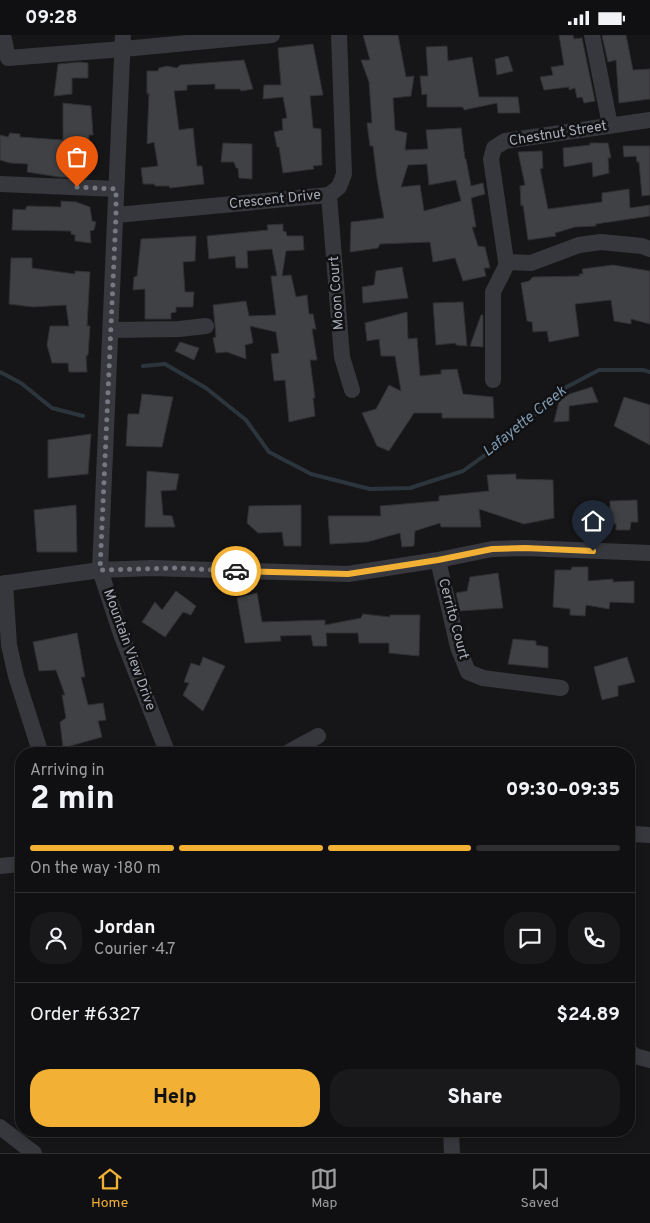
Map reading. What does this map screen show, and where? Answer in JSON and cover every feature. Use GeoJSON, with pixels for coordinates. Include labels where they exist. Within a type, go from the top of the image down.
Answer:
{"type":"FeatureCollection","features":[{"type":"Feature","properties":{"kind":"street"},"geometry":{"type":"LineString","coordinates":[[4,35],[8,58],[123,42],[272,35]]}},
{"type":"Feature","properties":{"kind":"street","name":"Crescent Drive"},"geometry":{"type":"LineString","coordinates":[[116,215],[329,195],[339,187],[344,174],[339,35]]}},
{"type":"Feature","properties":{"kind":"street"},"geometry":{"type":"LineString","coordinates":[[592,35],[610,125]]}},
{"type":"Feature","properties":{"kind":"street","name":"Mountain View Drive"},"geometry":{"type":"LineString","coordinates":[[123,42],[100,570],[121,634],[165,747]]}},
{"type":"Feature","properties":{"kind":"street","name":"Chestnut Street"},"geometry":{"type":"LineString","coordinates":[[508,262],[506,261],[491,159],[494,148],[505,141],[650,120]]}},
{"type":"Feature","properties":{"kind":"street"},"geometry":{"type":"LineString","coordinates":[[0,184],[116,189]]}},
{"type":"Feature","properties":{"kind":"street","name":"Moon Court"},"geometry":{"type":"LineString","coordinates":[[329,195],[342,357],[352,390]]}},
{"type":"Feature","properties":{"kind":"street"},"geometry":{"type":"LineString","coordinates":[[493,380],[493,292],[508,262],[531,263],[579,245],[601,242],[642,246],[650,249]]}},
{"type":"Feature","properties":{"kind":"street"},"geometry":{"type":"LineString","coordinates":[[111,330],[179,329],[206,326]]}},
{"type":"Feature","properties":{"kind":"street"},"geometry":{"type":"LineString","coordinates":[[39,747],[12,661],[2,583],[100,570],[177,568],[348,574],[438,560],[492,549],[525,548],[650,553]]}},
{"type":"Feature","properties":{"kind":"street","name":"Cerrito Court"},"geometry":{"type":"LineString","coordinates":[[438,560],[458,647],[468,672],[483,677],[561,688]]}},
{"type":"Feature","properties":{"kind":"street"},"geometry":{"type":"LineString","coordinates":[[298,747],[318,736]]}},
{"type":"Feature","properties":{"kind":"street"},"geometry":{"type":"LineString","coordinates":[[635,834],[650,835]]}},
{"type":"Feature","properties":{"kind":"street"},"geometry":{"type":"LineString","coordinates":[[0,866],[15,865]]}},
{"type":"Feature","properties":{"kind":"street"},"geometry":{"type":"LineString","coordinates":[[635,1056],[650,1060]]}},
{"type":"Feature","properties":{"kind":"street"},"geometry":{"type":"LineString","coordinates":[[0,1127],[34,1153]]}},
{"type":"Feature","properties":{"kind":"street"},"geometry":{"type":"LineString","coordinates":[[451,1137],[452,1153]]}},
{"type":"Feature","properties":{"kind":"building"},"geometry":{"type":"Polygon","coordinates":[[[363,35],[398,35],[406,77],[414,76],[411,96],[393,98],[395,130],[407,133],[405,150],[428,149],[426,130],[461,128],[471,186],[483,183],[485,194],[471,198],[476,227],[472,227],[478,246],[485,247],[490,268],[484,268],[486,276],[463,281],[455,258],[433,262],[430,242],[380,244],[378,248],[350,252],[351,222],[384,218],[373,146],[370,146],[367,123],[372,123],[369,82],[361,60],[370,60],[363,35]],[[427,164],[408,165],[401,187],[420,185],[424,211],[461,201],[456,180],[429,185],[427,164]]]}},
{"type":"Feature","properties":{"kind":"building"},"geometry":{"type":"Polygon","coordinates":[[[559,35],[573,35],[574,39],[582,38],[595,101],[584,103],[582,97],[577,98],[575,88],[569,90],[569,87],[544,90],[540,77],[553,75],[551,67],[564,65],[559,35]]]}},
{"type":"Feature","properties":{"kind":"building"},"geometry":{"type":"Polygon","coordinates":[[[626,35],[633,70],[650,69],[650,99],[619,103],[616,60],[608,62],[602,36],[626,35]]]}},
{"type":"Feature","properties":{"kind":"building"},"geometry":{"type":"Polygon","coordinates":[[[313,44],[323,95],[310,96],[313,128],[321,129],[322,165],[313,166],[314,169],[283,173],[279,147],[277,147],[274,132],[283,130],[282,119],[287,118],[283,97],[263,99],[264,85],[281,85],[278,48],[313,44]]]}},
{"type":"Feature","properties":{"kind":"building"},"geometry":{"type":"Polygon","coordinates":[[[447,46],[448,61],[472,57],[479,97],[518,97],[520,113],[498,113],[497,103],[464,110],[463,107],[427,107],[427,94],[422,95],[420,76],[428,76],[426,47],[447,46]]]}},
{"type":"Feature","properties":{"kind":"building"},"geometry":{"type":"Polygon","coordinates":[[[508,56],[513,71],[497,75],[495,59],[508,56]]]}},
{"type":"Feature","properties":{"kind":"building"},"geometry":{"type":"Polygon","coordinates":[[[244,60],[253,89],[241,91],[240,89],[215,89],[215,84],[187,85],[187,90],[174,91],[179,130],[193,128],[197,166],[202,166],[204,184],[170,188],[169,186],[143,184],[141,168],[158,166],[154,142],[147,144],[149,93],[147,94],[147,71],[158,71],[159,68],[167,66],[177,68],[180,65],[244,60]]]}},
{"type":"Feature","properties":{"kind":"building"},"geometry":{"type":"Polygon","coordinates":[[[88,63],[88,78],[72,78],[72,94],[54,96],[58,64],[88,63]]]}},
{"type":"Feature","properties":{"kind":"building"},"geometry":{"type":"Polygon","coordinates":[[[63,103],[91,106],[93,135],[89,135],[87,178],[59,177],[27,172],[28,164],[10,163],[0,160],[0,135],[8,137],[10,133],[20,134],[20,137],[63,140],[63,103]]]}},
{"type":"Feature","properties":{"kind":"building"},"geometry":{"type":"Polygon","coordinates":[[[223,143],[252,144],[252,179],[239,178],[238,168],[236,168],[234,162],[221,162],[223,143]]]}},
{"type":"Feature","properties":{"kind":"building"},"geometry":{"type":"Polygon","coordinates":[[[590,143],[608,143],[611,158],[608,158],[609,173],[593,177],[592,162],[564,167],[563,148],[590,145],[590,143]]]}},
{"type":"Feature","properties":{"kind":"building"},"geometry":{"type":"Polygon","coordinates":[[[623,146],[650,146],[650,195],[642,196],[639,162],[637,162],[636,156],[624,157],[623,146]]]}},
{"type":"Feature","properties":{"kind":"building"},"geometry":{"type":"Polygon","coordinates":[[[542,151],[543,168],[540,169],[548,209],[602,202],[602,193],[629,189],[630,208],[650,205],[650,216],[596,224],[596,226],[575,227],[555,233],[556,236],[528,240],[523,205],[521,206],[520,186],[525,185],[518,152],[542,151]]]}},
{"type":"Feature","properties":{"kind":"building"},"geometry":{"type":"Polygon","coordinates":[[[61,201],[76,202],[90,207],[92,221],[96,222],[94,230],[90,231],[91,243],[75,241],[75,235],[71,234],[71,231],[12,230],[13,209],[25,210],[27,206],[61,207],[61,201]]]}},
{"type":"Feature","properties":{"kind":"building"},"geometry":{"type":"Polygon","coordinates":[[[283,224],[283,231],[286,232],[287,236],[303,236],[304,250],[286,251],[282,276],[291,275],[296,297],[307,295],[309,314],[313,314],[316,329],[312,329],[317,360],[310,360],[315,398],[313,398],[315,416],[289,422],[285,380],[274,381],[271,354],[279,353],[276,332],[250,326],[253,343],[245,345],[246,359],[227,352],[216,353],[213,338],[216,337],[213,305],[246,301],[249,316],[276,315],[271,276],[277,276],[272,249],[247,251],[248,268],[236,268],[235,256],[209,259],[207,236],[268,230],[267,225],[283,224]]]}},
{"type":"Feature","properties":{"kind":"building"},"geometry":{"type":"Polygon","coordinates":[[[196,236],[195,261],[183,262],[185,292],[194,292],[193,307],[176,307],[176,312],[171,313],[171,319],[145,319],[145,289],[133,290],[134,277],[137,276],[141,239],[196,236]]]}},
{"type":"Feature","properties":{"kind":"building"},"geometry":{"type":"Polygon","coordinates":[[[11,258],[32,258],[32,268],[75,274],[75,271],[90,272],[87,326],[90,326],[88,355],[86,356],[87,372],[69,372],[68,363],[52,363],[47,345],[50,326],[69,326],[66,305],[33,307],[9,304],[11,258]]]}},
{"type":"Feature","properties":{"kind":"building"},"geometry":{"type":"Polygon","coordinates":[[[613,265],[650,271],[650,324],[631,319],[631,324],[614,321],[611,300],[575,304],[579,336],[549,342],[547,331],[533,332],[532,322],[527,321],[521,283],[529,281],[533,277],[580,276],[579,274],[583,274],[582,269],[613,265]]]}},
{"type":"Feature","properties":{"kind":"building"},"geometry":{"type":"Polygon","coordinates":[[[402,267],[408,298],[363,303],[362,287],[374,285],[376,271],[402,267]]]}},
{"type":"Feature","properties":{"kind":"building"},"geometry":{"type":"Polygon","coordinates":[[[463,302],[467,346],[456,345],[456,343],[436,345],[433,303],[463,302]]]}},
{"type":"Feature","properties":{"kind":"building"},"geometry":{"type":"Polygon","coordinates":[[[407,312],[408,339],[417,338],[420,376],[441,374],[441,370],[457,369],[463,394],[493,397],[494,418],[442,418],[442,413],[414,413],[389,451],[377,446],[362,413],[376,409],[389,385],[401,391],[395,356],[381,356],[379,339],[367,341],[365,323],[407,312]]]}},
{"type":"Feature","properties":{"kind":"building"},"geometry":{"type":"Polygon","coordinates":[[[481,315],[483,315],[483,347],[470,346],[481,315]]]}},
{"type":"Feature","properties":{"kind":"building"},"geometry":{"type":"Polygon","coordinates":[[[180,342],[199,348],[194,360],[175,351],[180,342]]]}},
{"type":"Feature","properties":{"kind":"building"},"geometry":{"type":"Polygon","coordinates":[[[592,387],[598,402],[569,406],[569,421],[554,422],[560,397],[592,387]]]}},
{"type":"Feature","properties":{"kind":"building"},"geometry":{"type":"Polygon","coordinates":[[[142,394],[173,397],[162,447],[126,446],[128,414],[139,414],[142,394]]]}},
{"type":"Feature","properties":{"kind":"building"},"geometry":{"type":"Polygon","coordinates":[[[624,397],[650,405],[650,445],[614,426],[624,397]]]}},
{"type":"Feature","properties":{"kind":"building"},"geometry":{"type":"Polygon","coordinates":[[[91,434],[88,474],[48,478],[48,440],[91,434]]]}},
{"type":"Feature","properties":{"kind":"building"},"geometry":{"type":"Polygon","coordinates":[[[147,471],[179,474],[176,490],[161,491],[163,515],[172,516],[175,527],[145,527],[147,471]]]}},
{"type":"Feature","properties":{"kind":"building"},"geometry":{"type":"Polygon","coordinates":[[[516,474],[516,479],[553,480],[554,518],[524,524],[479,509],[481,527],[441,527],[440,523],[415,531],[414,546],[402,547],[400,533],[367,542],[330,544],[328,516],[381,516],[380,506],[439,501],[439,496],[489,491],[487,475],[516,474]]]}},
{"type":"Feature","properties":{"kind":"building"},"geometry":{"type":"Polygon","coordinates":[[[637,500],[638,522],[631,522],[630,530],[616,530],[616,524],[610,523],[610,501],[637,500]]]}},
{"type":"Feature","properties":{"kind":"building"},"geometry":{"type":"Polygon","coordinates":[[[76,505],[77,552],[37,552],[34,510],[76,505]]]}},
{"type":"Feature","properties":{"kind":"building"},"geometry":{"type":"Polygon","coordinates":[[[301,505],[301,546],[284,546],[282,532],[258,533],[247,523],[249,506],[301,505]]]}},
{"type":"Feature","properties":{"kind":"building"},"geometry":{"type":"Polygon","coordinates":[[[572,567],[588,567],[588,581],[613,579],[613,582],[634,581],[634,603],[610,602],[609,609],[586,605],[585,616],[570,615],[570,609],[553,607],[555,570],[571,570],[572,567]]]}},
{"type":"Feature","properties":{"kind":"building"},"geometry":{"type":"Polygon","coordinates":[[[498,573],[503,608],[460,611],[456,593],[467,591],[470,577],[498,573]]]}},
{"type":"Feature","properties":{"kind":"building"},"geometry":{"type":"Polygon","coordinates":[[[176,591],[196,606],[191,615],[183,612],[165,637],[142,622],[155,602],[162,610],[176,591]]]}},
{"type":"Feature","properties":{"kind":"building"},"geometry":{"type":"Polygon","coordinates":[[[257,593],[262,622],[325,620],[325,625],[361,618],[363,614],[390,617],[390,615],[420,615],[419,656],[389,653],[389,643],[359,643],[358,633],[326,633],[327,646],[313,646],[311,635],[280,636],[281,641],[245,643],[237,598],[257,593]]]}},
{"type":"Feature","properties":{"kind":"building"},"geometry":{"type":"Polygon","coordinates":[[[77,633],[85,677],[81,677],[88,705],[103,703],[106,720],[98,721],[102,737],[63,747],[60,722],[66,718],[62,695],[65,695],[56,670],[39,671],[33,642],[77,633]]]}},
{"type":"Feature","properties":{"kind":"building"},"geometry":{"type":"Polygon","coordinates":[[[513,639],[536,641],[536,645],[548,647],[548,668],[508,664],[513,639]]]}},
{"type":"Feature","properties":{"kind":"building"},"geometry":{"type":"Polygon","coordinates":[[[203,657],[225,666],[203,711],[183,695],[189,683],[184,682],[191,663],[200,666],[203,657]]]}},
{"type":"Feature","properties":{"kind":"building"},"geometry":{"type":"Polygon","coordinates":[[[627,657],[635,682],[618,686],[618,696],[602,700],[594,667],[627,657]]]}},
{"type":"Feature","properties":{"kind":"waterway","name":"Lafayette Creek"},"geometry":{"type":"LineString","coordinates":[[143,366],[165,364],[206,388],[246,420],[269,452],[311,474],[370,489],[410,488],[463,471],[517,432],[557,392],[599,370],[643,370],[650,372]]}},
{"type":"Feature","properties":{"kind":"waterway","name":"Lafayette Creek"},"geometry":{"type":"LineString","coordinates":[[0,372],[21,383],[52,408],[83,416]]}},
{"type":"Feature","properties":{"kind":"way so far"},"geometry":{"type":"LineString","coordinates":[[77,187],[116,189],[100,570],[177,568],[236,571]]}},
{"type":"Feature","properties":{"kind":"route"},"geometry":{"type":"LineString","coordinates":[[236,571],[348,574],[438,560],[492,549],[525,548],[593,551]]}}]}
